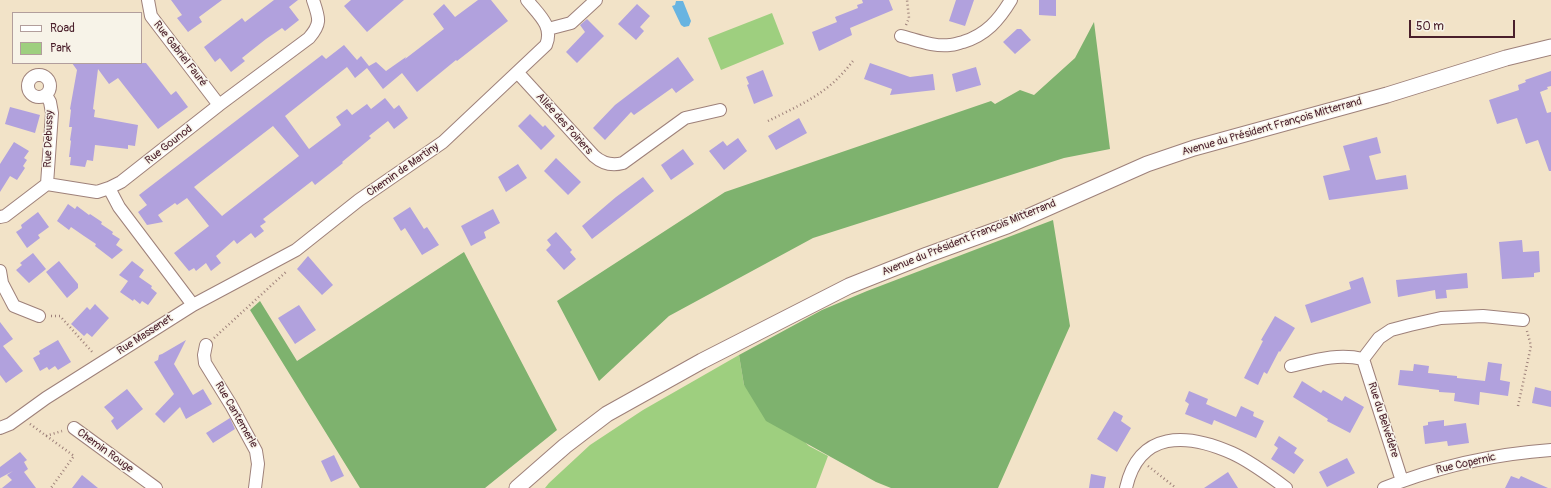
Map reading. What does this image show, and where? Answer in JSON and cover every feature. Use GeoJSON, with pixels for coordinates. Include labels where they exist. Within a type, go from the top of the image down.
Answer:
{"type":"FeatureCollection","features":[{"type":"Feature","properties":{"kind":"street","name":"Rue Gabriel Fauré"},"geometry":{"type":"LineString","coordinates":[[148,0],[151,16],[219,105]]}},
{"type":"Feature","properties":{"kind":"street","name":"Rue Gounod"},"geometry":{"type":"LineString","coordinates":[[109,188],[121,182],[219,105],[309,38],[317,28],[319,18],[313,0]]}},
{"type":"Feature","properties":{"kind":"street"},"geometry":{"type":"LineString","coordinates":[[527,0],[548,29],[572,23],[596,0]]}},
{"type":"Feature","properties":{"kind":"street"},"geometry":{"type":"LineString","coordinates":[[901,36],[933,44],[951,46],[971,40],[984,33],[996,22],[1011,0]]}},
{"type":"Feature","properties":{"kind":"street","name":"Chemin de Martiny"},"geometry":{"type":"LineString","coordinates":[[296,250],[359,200],[442,142],[518,73],[546,45],[549,37],[548,29]]}},
{"type":"Feature","properties":{"kind":"street","name":"Avenue du Président François Mitterrand"},"geometry":{"type":"LineString","coordinates":[[1506,58],[1551,38]]}},
{"type":"Feature","properties":{"kind":"street","name":"Avenue du Président François Mitterrand"},"geometry":{"type":"LineString","coordinates":[[517,488],[565,446],[607,414],[702,360],[849,286],[927,255],[1007,226],[1147,164],[1194,148],[1387,95],[1506,58],[1551,47]]}},
{"type":"Feature","properties":{"kind":"street","name":"Allée des Poiriers"},"geometry":{"type":"LineString","coordinates":[[518,73],[594,156],[600,161],[615,166],[623,163],[685,118],[720,110]]}},
{"type":"Feature","properties":{"kind":"street","name":"Rue Debussy"},"geometry":{"type":"LineString","coordinates":[[46,94],[50,102],[52,113],[47,184]]}},
{"type":"Feature","properties":{"kind":"street"},"geometry":{"type":"LineString","coordinates":[[0,217],[5,216],[47,184],[97,192],[109,188],[119,207],[193,305]]}},
{"type":"Feature","properties":{"kind":"street","name":"Rue Massenet"},"geometry":{"type":"LineString","coordinates":[[0,428],[10,424],[46,398],[193,305],[296,250]]}},
{"type":"Feature","properties":{"kind":"street"},"geometry":{"type":"LineString","coordinates":[[0,271],[2,284],[14,306],[39,316]]}},
{"type":"Feature","properties":{"kind":"street"},"geometry":{"type":"LineString","coordinates":[[1292,366],[1323,358],[1350,356],[1363,359],[1379,338],[1391,330],[1410,324],[1441,318],[1483,316],[1523,320]]}},
{"type":"Feature","properties":{"kind":"street","name":"Rue Cantemerle"},"geometry":{"type":"LineString","coordinates":[[206,345],[204,355],[205,363],[256,451],[258,464],[255,488]]}},
{"type":"Feature","properties":{"kind":"street","name":"Rue du Belvédère"},"geometry":{"type":"LineString","coordinates":[[1363,359],[1402,481]]}},
{"type":"Feature","properties":{"kind":"street","name":"Chemin Rouge"},"geometry":{"type":"LineString","coordinates":[[74,428],[156,488]]}},
{"type":"Feature","properties":{"kind":"street"},"geometry":{"type":"LineString","coordinates":[[1126,488],[1135,463],[1150,447],[1163,441],[1183,439],[1207,443],[1233,453],[1286,488]]}},
{"type":"Feature","properties":{"kind":"street","name":"Rue Copernic"},"geometry":{"type":"LineString","coordinates":[[1384,488],[1449,466],[1475,460],[1534,451],[1551,450]]}},
{"type":"Feature","properties":{"kind":"path"},"geometry":{"type":"LineString","coordinates":[[901,36],[909,18],[907,0]]}},
{"type":"Feature","properties":{"kind":"path"},"geometry":{"type":"LineString","coordinates":[[768,122],[825,88],[840,77],[853,61]]}},
{"type":"Feature","properties":{"kind":"path"},"geometry":{"type":"LineString","coordinates":[[206,345],[287,270],[296,250]]}},
{"type":"Feature","properties":{"kind":"path"},"geometry":{"type":"LineString","coordinates":[[39,316],[60,316],[102,363]]}},
{"type":"Feature","properties":{"kind":"path"},"geometry":{"type":"LineString","coordinates":[[1518,406],[1531,346],[1523,320]]}},
{"type":"Feature","properties":{"kind":"path"},"geometry":{"type":"LineString","coordinates":[[20,417],[74,456],[51,488]]}},
{"type":"Feature","properties":{"kind":"path"},"geometry":{"type":"LineString","coordinates":[[46,436],[74,428]]}},
{"type":"Feature","properties":{"kind":"path"},"geometry":{"type":"LineString","coordinates":[[1138,459],[1176,488]]}},
{"type":"Feature","properties":{"kind":"green space"},"geometry":{"type":"Polygon","coordinates":[[[772,13],[784,44],[721,70],[708,38],[772,13]]]}},
{"type":"Feature","properties":{"kind":"green space"},"geometry":{"type":"Polygon","coordinates":[[[1094,22],[1110,149],[1064,158],[813,238],[669,316],[599,381],[557,301],[725,192],[991,101],[995,104],[1020,90],[1034,95],[1075,58],[1094,22]]]}},
{"type":"Feature","properties":{"kind":"green space"},"geometry":{"type":"Polygon","coordinates":[[[1053,220],[1070,326],[998,488],[891,488],[876,482],[766,421],[744,385],[739,355],[822,310],[867,291],[1053,220]]]}},
{"type":"Feature","properties":{"kind":"green space"},"geometry":{"type":"Polygon","coordinates":[[[464,252],[557,430],[485,488],[360,488],[250,310],[260,301],[297,361],[464,252]]]}},
{"type":"Feature","properties":{"kind":"green space"},"geometry":{"type":"Polygon","coordinates":[[[739,355],[744,385],[809,446],[828,456],[816,488],[545,488],[590,445],[643,410],[739,355]]]}},
{"type":"Feature","properties":{"kind":"water"},"geometry":{"type":"Polygon","coordinates":[[[676,1],[683,1],[691,21],[689,26],[684,27],[681,25],[672,6],[675,5],[676,1]]]}},
{"type":"Feature","properties":{"kind":"building"},"geometry":{"type":"Polygon","coordinates":[[[171,0],[222,0],[199,17],[202,22],[188,32],[177,18],[182,15],[171,0]]]}},
{"type":"Feature","properties":{"kind":"building"},"geometry":{"type":"Polygon","coordinates":[[[274,0],[298,0],[289,7],[299,20],[285,31],[282,28],[266,39],[242,58],[245,61],[231,72],[220,58],[215,62],[204,47],[242,18],[245,22],[274,0]]]}},
{"type":"Feature","properties":{"kind":"building"},"geometry":{"type":"Polygon","coordinates":[[[351,0],[404,0],[367,32],[344,6],[351,0]]]}},
{"type":"Feature","properties":{"kind":"building"},"geometry":{"type":"Polygon","coordinates":[[[478,0],[491,0],[508,21],[457,61],[456,60],[417,92],[402,73],[383,89],[367,68],[355,78],[347,67],[285,116],[309,149],[341,125],[336,117],[347,109],[352,115],[367,104],[371,109],[385,98],[394,109],[399,105],[408,118],[394,129],[388,121],[369,136],[371,138],[342,162],[343,163],[315,185],[312,181],[263,219],[266,222],[260,226],[264,231],[255,238],[251,233],[237,244],[234,240],[216,256],[221,263],[211,271],[206,263],[196,271],[194,268],[189,271],[174,253],[209,226],[187,198],[177,205],[175,203],[158,215],[163,222],[147,225],[138,212],[147,205],[139,195],[322,55],[326,59],[344,45],[357,60],[361,56],[369,66],[376,62],[386,71],[406,57],[405,59],[444,29],[433,14],[444,4],[455,17],[478,0]],[[273,126],[194,187],[222,216],[299,156],[273,126]]]}},
{"type":"Feature","properties":{"kind":"building"},"geometry":{"type":"Polygon","coordinates":[[[862,0],[889,0],[893,10],[850,28],[852,35],[819,51],[812,32],[837,22],[835,17],[858,8],[857,5],[863,3],[862,0]]]}},
{"type":"Feature","properties":{"kind":"building"},"geometry":{"type":"Polygon","coordinates":[[[956,0],[974,0],[965,26],[949,21],[956,0]]]}},
{"type":"Feature","properties":{"kind":"building"},"geometry":{"type":"Polygon","coordinates":[[[1039,0],[1056,0],[1056,16],[1039,15],[1039,0]]]}},
{"type":"Feature","properties":{"kind":"building"},"geometry":{"type":"Polygon","coordinates":[[[637,4],[650,16],[640,27],[644,31],[636,40],[618,24],[637,4]]]}},
{"type":"Feature","properties":{"kind":"building"},"geometry":{"type":"Polygon","coordinates":[[[587,19],[604,36],[577,63],[566,52],[585,32],[580,25],[587,19]]]}},
{"type":"Feature","properties":{"kind":"building"},"geometry":{"type":"Polygon","coordinates":[[[1017,29],[1021,29],[1031,40],[1015,54],[1003,42],[1017,29]]]}},
{"type":"Feature","properties":{"kind":"building"},"geometry":{"type":"Polygon","coordinates":[[[678,57],[694,80],[676,93],[672,88],[634,115],[631,112],[605,140],[593,128],[615,105],[678,57]]]}},
{"type":"Feature","properties":{"kind":"building"},"geometry":{"type":"Polygon","coordinates":[[[146,63],[171,95],[176,91],[188,107],[158,129],[118,78],[109,84],[98,69],[93,109],[95,110],[94,117],[138,125],[135,146],[128,145],[128,149],[95,145],[93,161],[87,160],[85,167],[70,165],[71,157],[69,157],[72,127],[69,127],[70,109],[77,70],[73,64],[146,63]]]}},
{"type":"Feature","properties":{"kind":"building"},"geometry":{"type":"Polygon","coordinates":[[[870,63],[910,77],[933,74],[935,90],[890,95],[892,89],[864,79],[870,63]]]}},
{"type":"Feature","properties":{"kind":"building"},"geometry":{"type":"Polygon","coordinates":[[[976,67],[981,85],[956,92],[952,74],[976,67]]]}},
{"type":"Feature","properties":{"kind":"building"},"geometry":{"type":"Polygon","coordinates":[[[763,70],[773,96],[754,104],[747,85],[749,84],[746,77],[763,70]]]}},
{"type":"Feature","properties":{"kind":"building"},"geometry":{"type":"Polygon","coordinates":[[[1551,71],[1551,86],[1540,92],[1547,113],[1551,112],[1551,171],[1549,171],[1538,140],[1526,144],[1517,118],[1497,124],[1489,100],[1519,90],[1518,85],[1526,82],[1525,80],[1551,71]]]}},
{"type":"Feature","properties":{"kind":"building"},"geometry":{"type":"Polygon","coordinates":[[[10,107],[40,115],[35,133],[5,124],[10,107]]]}},
{"type":"Feature","properties":{"kind":"building"},"geometry":{"type":"Polygon","coordinates":[[[530,114],[543,127],[545,125],[555,136],[541,150],[518,126],[530,114]]]}},
{"type":"Feature","properties":{"kind":"building"},"geometry":{"type":"Polygon","coordinates":[[[799,118],[807,133],[776,150],[768,136],[799,118]]]}},
{"type":"Feature","properties":{"kind":"building"},"geometry":{"type":"Polygon","coordinates":[[[1377,137],[1381,153],[1369,156],[1376,180],[1406,175],[1408,189],[1329,200],[1323,176],[1350,170],[1343,146],[1377,137]]]}},
{"type":"Feature","properties":{"kind":"building"},"geometry":{"type":"Polygon","coordinates":[[[738,138],[747,151],[724,170],[709,151],[723,141],[727,146],[738,138]]]}},
{"type":"Feature","properties":{"kind":"building"},"geometry":{"type":"Polygon","coordinates":[[[14,142],[29,151],[24,158],[27,160],[23,166],[25,168],[17,180],[10,176],[0,192],[0,164],[14,142]]]}},
{"type":"Feature","properties":{"kind":"building"},"geometry":{"type":"Polygon","coordinates":[[[683,149],[694,164],[671,180],[661,165],[683,149]]]}},
{"type":"Feature","properties":{"kind":"building"},"geometry":{"type":"Polygon","coordinates":[[[556,158],[581,182],[568,195],[544,171],[556,158]]]}},
{"type":"Feature","properties":{"kind":"building"},"geometry":{"type":"Polygon","coordinates":[[[518,164],[527,178],[506,192],[498,177],[518,164]]]}},
{"type":"Feature","properties":{"kind":"building"},"geometry":{"type":"Polygon","coordinates":[[[643,177],[654,191],[592,239],[582,226],[616,197],[643,177]]]}},
{"type":"Feature","properties":{"kind":"building"},"geometry":{"type":"Polygon","coordinates":[[[68,204],[75,209],[77,206],[102,222],[101,224],[120,239],[116,245],[123,250],[112,259],[95,246],[96,244],[71,227],[69,230],[57,221],[68,204]]]}},
{"type":"Feature","properties":{"kind":"building"},"geometry":{"type":"Polygon","coordinates":[[[410,207],[424,229],[427,227],[439,245],[422,255],[405,228],[401,231],[393,218],[410,207]]]}},
{"type":"Feature","properties":{"kind":"building"},"geometry":{"type":"Polygon","coordinates":[[[493,209],[500,223],[484,232],[486,238],[471,246],[461,226],[493,209]]]}},
{"type":"Feature","properties":{"kind":"building"},"geometry":{"type":"Polygon","coordinates":[[[38,212],[49,227],[38,235],[40,238],[27,248],[16,232],[22,228],[21,225],[38,212]]]}},
{"type":"Feature","properties":{"kind":"building"},"geometry":{"type":"Polygon","coordinates":[[[556,232],[572,250],[570,252],[576,259],[564,270],[546,250],[551,245],[547,240],[556,232]]]}},
{"type":"Feature","properties":{"kind":"building"},"geometry":{"type":"Polygon","coordinates":[[[1522,240],[1523,252],[1539,251],[1540,272],[1534,273],[1534,277],[1502,279],[1499,242],[1522,240]]]}},
{"type":"Feature","properties":{"kind":"building"},"geometry":{"type":"Polygon","coordinates":[[[33,253],[46,269],[29,283],[16,270],[22,265],[20,263],[33,253]]]}},
{"type":"Feature","properties":{"kind":"building"},"geometry":{"type":"Polygon","coordinates":[[[308,256],[333,285],[322,295],[297,269],[308,256]]]}},
{"type":"Feature","properties":{"kind":"building"},"geometry":{"type":"Polygon","coordinates":[[[59,261],[78,284],[78,288],[67,298],[46,272],[59,261]]]}},
{"type":"Feature","properties":{"kind":"building"},"geometry":{"type":"Polygon","coordinates":[[[132,261],[144,270],[139,277],[152,286],[151,288],[157,293],[148,305],[142,301],[140,304],[134,299],[133,301],[120,292],[128,281],[119,275],[132,261]]]}},
{"type":"Feature","properties":{"kind":"building"},"geometry":{"type":"Polygon","coordinates":[[[1467,273],[1468,288],[1446,290],[1447,298],[1436,299],[1435,290],[1398,297],[1396,280],[1467,273]]]}},
{"type":"Feature","properties":{"kind":"building"},"geometry":{"type":"Polygon","coordinates":[[[1363,277],[1371,303],[1311,323],[1305,305],[1351,289],[1349,282],[1363,277]]]}},
{"type":"Feature","properties":{"kind":"building"},"geometry":{"type":"Polygon","coordinates":[[[95,304],[109,318],[92,337],[87,333],[84,336],[71,324],[87,307],[90,310],[95,304]]]}},
{"type":"Feature","properties":{"kind":"building"},"geometry":{"type":"Polygon","coordinates":[[[299,305],[316,330],[295,344],[278,318],[299,305]]]}},
{"type":"Feature","properties":{"kind":"building"},"geometry":{"type":"Polygon","coordinates":[[[1275,316],[1295,328],[1280,352],[1279,351],[1267,374],[1264,372],[1258,385],[1244,378],[1263,341],[1261,340],[1275,316]]]}},
{"type":"Feature","properties":{"kind":"building"},"geometry":{"type":"Polygon","coordinates":[[[0,322],[13,339],[3,346],[23,371],[6,383],[0,375],[0,322]]]}},
{"type":"Feature","properties":{"kind":"building"},"geometry":{"type":"Polygon","coordinates":[[[58,340],[71,362],[58,370],[55,366],[49,370],[47,367],[40,371],[33,358],[40,354],[39,351],[58,340]]]}},
{"type":"Feature","properties":{"kind":"building"},"geometry":{"type":"Polygon","coordinates":[[[186,340],[174,364],[193,395],[203,389],[212,404],[186,419],[180,407],[164,423],[155,414],[174,394],[154,362],[158,360],[159,355],[186,340]]]}},
{"type":"Feature","properties":{"kind":"building"},"geometry":{"type":"Polygon","coordinates":[[[1488,362],[1502,364],[1500,380],[1510,382],[1508,396],[1480,392],[1479,405],[1454,401],[1455,393],[1439,392],[1439,390],[1398,385],[1400,370],[1413,371],[1414,364],[1429,366],[1428,373],[1485,381],[1488,362]]]}},
{"type":"Feature","properties":{"kind":"building"},"geometry":{"type":"Polygon","coordinates":[[[1302,381],[1321,393],[1323,390],[1342,401],[1345,396],[1364,407],[1350,433],[1327,421],[1328,419],[1293,397],[1302,381]]]}},
{"type":"Feature","properties":{"kind":"building"},"geometry":{"type":"Polygon","coordinates":[[[1535,387],[1551,391],[1551,407],[1532,403],[1535,387]]]}},
{"type":"Feature","properties":{"kind":"building"},"geometry":{"type":"Polygon","coordinates":[[[127,389],[143,409],[117,430],[111,421],[114,418],[104,407],[127,389]]]}},
{"type":"Feature","properties":{"kind":"building"},"geometry":{"type":"Polygon","coordinates":[[[1189,391],[1208,399],[1206,404],[1236,417],[1241,406],[1254,412],[1253,416],[1264,421],[1256,438],[1214,420],[1212,425],[1185,414],[1189,404],[1185,401],[1189,391]]]}},
{"type":"Feature","properties":{"kind":"building"},"geometry":{"type":"Polygon","coordinates":[[[1114,411],[1123,416],[1121,421],[1131,428],[1117,452],[1097,439],[1114,411]]]}},
{"type":"Feature","properties":{"kind":"building"},"geometry":{"type":"Polygon","coordinates":[[[230,418],[235,429],[213,443],[206,433],[230,418]]]}},
{"type":"Feature","properties":{"kind":"building"},"geometry":{"type":"Polygon","coordinates":[[[1444,420],[1444,426],[1466,423],[1469,443],[1448,446],[1447,441],[1425,444],[1423,426],[1428,425],[1428,422],[1444,420]]]}},
{"type":"Feature","properties":{"kind":"building"},"geometry":{"type":"Polygon","coordinates":[[[1279,436],[1297,448],[1294,453],[1304,460],[1294,474],[1271,459],[1278,448],[1274,445],[1279,436]]]}},
{"type":"Feature","properties":{"kind":"building"},"geometry":{"type":"Polygon","coordinates":[[[20,452],[27,460],[24,462],[28,469],[24,472],[36,488],[2,488],[12,480],[7,475],[13,471],[0,478],[0,467],[20,452]]]}},
{"type":"Feature","properties":{"kind":"building"},"geometry":{"type":"Polygon","coordinates":[[[334,455],[344,476],[331,482],[321,461],[334,455]]]}},
{"type":"Feature","properties":{"kind":"building"},"geometry":{"type":"Polygon","coordinates":[[[1347,458],[1355,473],[1327,487],[1319,472],[1347,458]]]}},
{"type":"Feature","properties":{"kind":"building"},"geometry":{"type":"Polygon","coordinates":[[[1228,472],[1238,488],[1204,488],[1228,472]]]}},
{"type":"Feature","properties":{"kind":"building"},"geometry":{"type":"Polygon","coordinates":[[[1091,474],[1106,477],[1104,488],[1089,488],[1091,474]]]}},
{"type":"Feature","properties":{"kind":"building"},"geometry":{"type":"Polygon","coordinates":[[[82,475],[98,488],[72,488],[82,475]]]}},
{"type":"Feature","properties":{"kind":"building"},"geometry":{"type":"Polygon","coordinates":[[[1511,476],[1519,479],[1521,476],[1548,488],[1505,488],[1511,476]]]}}]}
